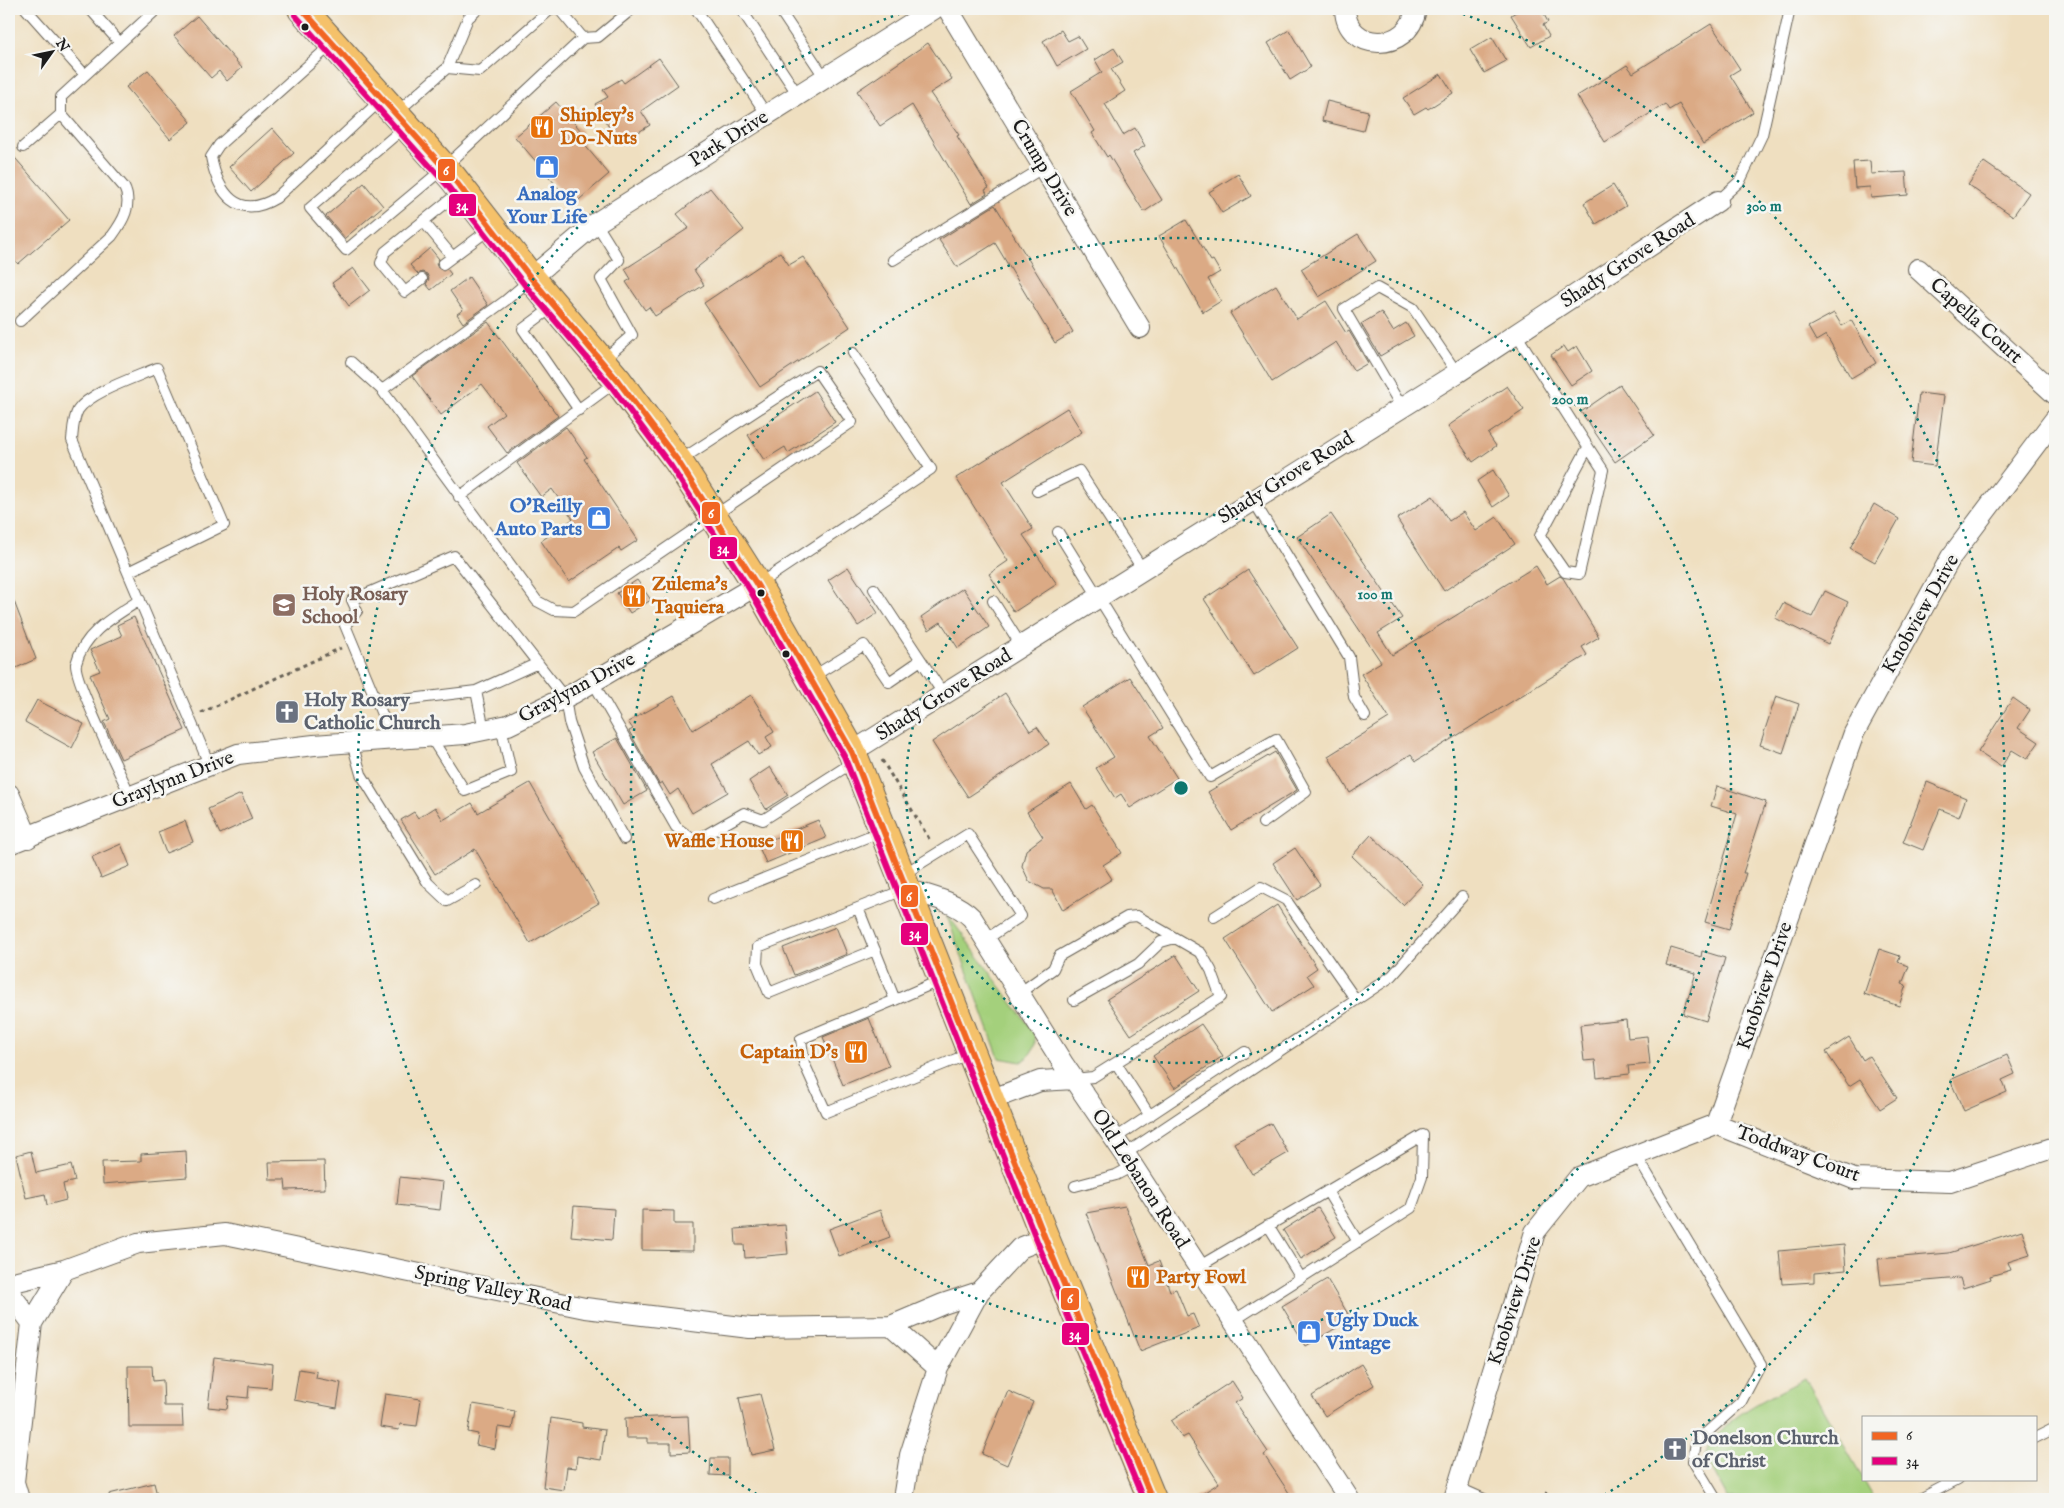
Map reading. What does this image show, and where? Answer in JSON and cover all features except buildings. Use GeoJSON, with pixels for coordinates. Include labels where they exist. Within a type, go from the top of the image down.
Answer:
{"type":"FeatureCollection","features":[{"type":"Feature","properties":{"kind":"main road"},"geometry":{"type":"LineString","coordinates":[[302,9],[463,190],[531,278],[610,371],[678,461],[757,585],[810,678],[863,758],[883,831],[1045,1238],[1152,1499]]}},
{"type":"Feature","properties":{"kind":"street","name":"Park Drive"},"geometry":{"type":"LineString","coordinates":[[531,278],[596,223],[934,9]]}},
{"type":"Feature","properties":{"kind":"street","name":"Crump Drive"},"geometry":{"type":"LineString","coordinates":[[948,9],[1140,328]]}},
{"type":"Feature","properties":{"kind":"street"},"geometry":{"type":"LineString","coordinates":[[1345,9],[1349,24],[1356,33],[1366,40],[1377,43],[1388,42],[1400,37],[1409,29],[1415,19],[1416,9]]}},
{"type":"Feature","properties":{"kind":"street","name":"Shady Grove Road"},"geometry":{"type":"LineString","coordinates":[[863,758],[944,695],[1401,406],[1457,373],[1718,201]]}},
{"type":"Feature","properties":{"kind":"street","name":"Capella Court"},"geometry":{"type":"LineString","coordinates":[[1918,269],[2055,394]]}},
{"type":"Feature","properties":{"kind":"street","name":"Knobview Drive"},"geometry":{"type":"LineString","coordinates":[[1455,1493],[1536,1232],[1579,1177],[1716,1124],[1854,733],[1951,557],[2055,419]]}},
{"type":"Feature","properties":{"kind":"street","name":"Graylynn Drive"},"geometry":{"type":"LineString","coordinates":[[9,844],[238,754],[465,734],[493,728],[565,698],[757,585]]}},
{"type":"Feature","properties":{"kind":"street"},"geometry":{"type":"LineString","coordinates":[[9,794],[28,838]]}},
{"type":"Feature","properties":{"kind":"street","name":"Old Lebanon Road"},"geometry":{"type":"LineString","coordinates":[[904,882],[963,910],[972,918],[1018,994],[1349,1499]]}},
{"type":"Feature","properties":{"kind":"street"},"geometry":{"type":"LineString","coordinates":[[990,1100],[1040,1081],[1074,1080]]}},
{"type":"Feature","properties":{"kind":"street","name":"Toddway Court"},"geometry":{"type":"LineString","coordinates":[[1716,1124],[1854,1179],[1950,1182],[2055,1147]]}},
{"type":"Feature","properties":{"kind":"street","name":"Spring Valley Road"},"geometry":{"type":"LineString","coordinates":[[9,1283],[64,1270],[138,1243],[225,1234],[585,1308],[750,1328],[891,1326],[943,1304],[979,1292]]}},
{"type":"Feature","properties":{"kind":"street"},"geometry":{"type":"LineString","coordinates":[[903,1499],[910,1454],[938,1368],[979,1292],[1020,1248],[1045,1238]]}},
{"type":"Feature","properties":{"kind":"street"},"geometry":{"type":"LineString","coordinates":[[19,1499],[14,1482],[32,1323],[64,1270]]}},
{"type":"Feature","properties":{"kind":"street"},"geometry":{"type":"LineString","coordinates":[[9,1292],[32,1323]]}},
{"type":"Feature","properties":{"kind":"street"},"geometry":{"type":"LineString","coordinates":[[891,1326],[938,1368]]}},
{"type":"Feature","properties":{"kind":"lane"},"geometry":{"type":"LineString","coordinates":[[26,9],[85,75]]}},
{"type":"Feature","properties":{"kind":"lane"},"geometry":{"type":"LineString","coordinates":[[90,9],[120,43]]}},
{"type":"Feature","properties":{"kind":"lane"},"geometry":{"type":"LineString","coordinates":[[20,321],[112,236],[120,225],[129,201],[124,187],[61,114],[61,97],[157,9]]}},
{"type":"Feature","properties":{"kind":"lane"},"geometry":{"type":"LineString","coordinates":[[332,43],[219,145],[211,157],[217,179],[226,196],[239,205],[252,207],[264,205],[276,198],[395,112],[447,68],[468,18],[478,9]]}},
{"type":"Feature","properties":{"kind":"lane"},"geometry":{"type":"LineString","coordinates":[[447,68],[480,71],[551,9]]}},
{"type":"Feature","properties":{"kind":"lane"},"geometry":{"type":"LineString","coordinates":[[559,9],[583,38]]}},
{"type":"Feature","properties":{"kind":"lane"},"geometry":{"type":"LineString","coordinates":[[395,112],[310,208],[346,250],[444,168],[583,38],[598,37],[632,9]]}},
{"type":"Feature","properties":{"kind":"lane"},"geometry":{"type":"LineString","coordinates":[[696,9],[767,115]]}},
{"type":"Feature","properties":{"kind":"lane"},"geometry":{"type":"LineString","coordinates":[[741,9],[798,95]]}},
{"type":"Feature","properties":{"kind":"lane"},"geometry":{"type":"LineString","coordinates":[[779,9],[825,78]]}},
{"type":"Feature","properties":{"kind":"lane"},"geometry":{"type":"LineString","coordinates":[[1718,201],[1740,181],[1762,135],[1790,9]]}},
{"type":"Feature","properties":{"kind":"lane"},"geometry":{"type":"LineString","coordinates":[[23,147],[61,114]]}},
{"type":"Feature","properties":{"kind":"lane"},"geometry":{"type":"LineString","coordinates":[[894,260],[1044,167]]}},
{"type":"Feature","properties":{"kind":"lane"},"geometry":{"type":"LineString","coordinates":[[422,279],[405,292],[381,264],[385,252],[463,190]]}},
{"type":"Feature","properties":{"kind":"lane"},"geometry":{"type":"LineString","coordinates":[[423,221],[452,256]]}},
{"type":"Feature","properties":{"kind":"lane"},"geometry":{"type":"LineString","coordinates":[[459,497],[579,410],[610,371],[632,335],[601,279],[619,260],[596,223]]}},
{"type":"Feature","properties":{"kind":"lane"},"geometry":{"type":"LineString","coordinates":[[443,264],[492,227]]}},
{"type":"Feature","properties":{"kind":"lane"},"geometry":{"type":"LineString","coordinates":[[382,390],[505,301],[531,278]]}},
{"type":"Feature","properties":{"kind":"lane"},"geometry":{"type":"LineString","coordinates":[[1401,406],[1344,309],[1377,288],[1413,308],[1457,373]]}},
{"type":"Feature","properties":{"kind":"lane"},"geometry":{"type":"LineString","coordinates":[[554,305],[523,329],[579,410]]}},
{"type":"Feature","properties":{"kind":"lane"},"geometry":{"type":"LineString","coordinates":[[1516,334],[1603,470],[1579,574],[1565,572],[1540,536],[1588,447]]}},
{"type":"Feature","properties":{"kind":"lane"},"geometry":{"type":"LineString","coordinates":[[757,585],[931,469],[853,353]]}},
{"type":"Feature","properties":{"kind":"lane"},"geometry":{"type":"LineString","coordinates":[[351,362],[382,390],[459,497],[537,600],[554,610],[574,611],[852,422],[817,371],[678,461]]}},
{"type":"Feature","properties":{"kind":"lane"},"geometry":{"type":"LineString","coordinates":[[128,572],[224,525],[157,368],[90,398],[79,409],[73,423],[72,440],[209,764]]}},
{"type":"Feature","properties":{"kind":"lane"},"geometry":{"type":"LineString","coordinates":[[1037,491],[1079,471],[1143,570]]}},
{"type":"Feature","properties":{"kind":"lane"},"geometry":{"type":"LineString","coordinates":[[1253,500],[1349,657],[1354,697],[1365,716]]}},
{"type":"Feature","properties":{"kind":"lane"},"geometry":{"type":"LineString","coordinates":[[1058,532],[1210,776],[1276,739],[1306,792],[1263,823]]}},
{"type":"Feature","properties":{"kind":"lane"},"geometry":{"type":"LineString","coordinates":[[387,740],[386,724],[345,625],[357,611],[352,600],[454,556],[565,698],[569,722],[584,767],[624,839]]}},
{"type":"Feature","properties":{"kind":"lane"},"geometry":{"type":"LineString","coordinates":[[874,589],[944,695]]}},
{"type":"Feature","properties":{"kind":"lane"},"geometry":{"type":"LineString","coordinates":[[130,795],[108,750],[79,679],[76,666],[83,649],[97,630],[140,600]]}},
{"type":"Feature","properties":{"kind":"lane"},"geometry":{"type":"LineString","coordinates":[[993,601],[1022,647]]}},
{"type":"Feature","properties":{"kind":"lane"},"geometry":{"type":"LineString","coordinates":[[810,678],[864,645],[888,682],[921,660]]}},
{"type":"Feature","properties":{"kind":"lane"},"geometry":{"type":"LineString","coordinates":[[378,703],[476,691],[538,663]]}},
{"type":"Feature","properties":{"kind":"lane"},"geometry":{"type":"LineString","coordinates":[[593,682],[676,828],[696,840],[744,813],[763,820],[863,758]]}},
{"type":"Feature","properties":{"kind":"lane"},"geometry":{"type":"LineString","coordinates":[[430,736],[464,791],[511,772],[476,691]]}},
{"type":"Feature","properties":{"kind":"lane"},"geometry":{"type":"LineString","coordinates":[[352,743],[362,774],[428,882],[447,901],[476,885]]}},
{"type":"Feature","properties":{"kind":"lane"},"geometry":{"type":"LineString","coordinates":[[714,899],[883,831]]}},
{"type":"Feature","properties":{"kind":"lane"},"geometry":{"type":"LineString","coordinates":[[875,950],[769,993],[757,964],[758,947],[858,908],[904,882],[938,853],[968,834],[1021,916],[985,940]]}},
{"type":"Feature","properties":{"kind":"lane"},"geometry":{"type":"LineString","coordinates":[[1214,917],[1261,887],[1286,900],[1356,1000]]}},
{"type":"Feature","properties":{"kind":"lane"},"geometry":{"type":"LineString","coordinates":[[1124,1153],[1392,976],[1462,897]]}},
{"type":"Feature","properties":{"kind":"lane"},"geometry":{"type":"LineString","coordinates":[[858,908],[895,1000]]}},
{"type":"Feature","properties":{"kind":"lane"},"geometry":{"type":"LineString","coordinates":[[1018,994],[1053,969],[1059,956],[1127,917],[1137,916],[1201,953],[1211,970],[1221,997],[1093,1077],[1074,1080]]}},
{"type":"Feature","properties":{"kind":"lane"},"geometry":{"type":"LineString","coordinates":[[1074,1000],[1138,964],[1161,942],[1175,938]]}},
{"type":"Feature","properties":{"kind":"lane"},"geometry":{"type":"LineString","coordinates":[[942,979],[801,1039],[804,1063],[826,1112],[971,1052]]}},
{"type":"Feature","properties":{"kind":"lane"},"geometry":{"type":"LineString","coordinates":[[1075,1186],[1116,1175],[1124,1153],[1150,1116],[1246,1052]]}},
{"type":"Feature","properties":{"kind":"lane"},"geometry":{"type":"LineString","coordinates":[[1116,1063],[1150,1116]]}},
{"type":"Feature","properties":{"kind":"lane"},"geometry":{"type":"LineString","coordinates":[[1198,1267],[1423,1135],[1422,1178],[1411,1208],[1233,1321]]}},
{"type":"Feature","properties":{"kind":"lane"},"geometry":{"type":"LineString","coordinates":[[1636,1155],[1761,1364],[1741,1402],[1696,1442],[1693,1461],[1716,1499]]}},
{"type":"Feature","properties":{"kind":"lane"},"geometry":{"type":"LineString","coordinates":[[1327,1191],[1358,1242]]}},
{"type":"Feature","properties":{"kind":"lane"},"geometry":{"type":"LineString","coordinates":[[1268,1225],[1301,1278]]}},
{"type":"Feature","properties":{"kind":"lane"},"geometry":{"type":"LineString","coordinates":[[2036,1438],[2055,1428]]}},
{"type":"Feature","properties":{"kind":"lane"},"geometry":{"type":"LineString","coordinates":[[1920,1499],[1956,1480]]}},
{"type":"Feature","properties":{"kind":"lane"},"geometry":{"type":"LineString","coordinates":[[1455,1493],[1484,1499]]}},
{"type":"Feature","properties":{"kind":"path"},"geometry":{"type":"LineString","coordinates":[[190,718],[327,654]]}},
{"type":"Feature","properties":{"kind":"path"},"geometry":{"type":"LineString","coordinates":[[863,758],[938,853]]}},
{"type":"Feature","properties":{"kind":"path"},"geometry":{"type":"LineString","coordinates":[[1546,1492],[1551,1499]]}},
{"type":"Feature","properties":{"kind":"green space"},"geometry":{"type":"Polygon","coordinates":[[[945,911],[1033,1031],[1035,1044],[1029,1056],[1021,1062],[999,1058],[945,911]]]}},
{"type":"Feature","properties":{"kind":"green space"},"geometry":{"type":"Polygon","coordinates":[[[1805,1378],[1862,1477],[1862,1480],[1864,1480],[1875,1499],[1728,1499],[1705,1456],[1712,1442],[1722,1430],[1734,1419],[1762,1401],[1805,1378]]]}},
{"type":"Feature","properties":{"kind":"transit line","name":"6"},"geometry":{"type":"LineString","coordinates":[[302,9],[453,178],[531,278],[618,381],[678,461],[757,585],[852,752],[1045,1238],[1152,1499]]}},
{"type":"Feature","properties":{"kind":"transit line","name":"34"},"geometry":{"type":"LineString","coordinates":[[295,15],[446,184],[524,284],[611,386],[671,466],[750,590],[844,756],[1037,1241],[1143,1499]]}},
{"type":"Feature","properties":{"kind":"place","name":"Shipley's Do-Nuts"},"geometry":{"type":"Point","coordinates":[542,127]}},
{"type":"Feature","properties":{"kind":"place","name":"Analog Your Life"},"geometry":{"type":"Point","coordinates":[547,167]}},
{"type":"Feature","properties":{"kind":"place","name":"O'Reilly Auto Parts"},"geometry":{"type":"Point","coordinates":[599,518]}},
{"type":"Feature","properties":{"kind":"place","name":"Zulema's Taquiera"},"geometry":{"type":"Point","coordinates":[634,596]}},
{"type":"Feature","properties":{"kind":"place","name":"Holy Rosary School"},"geometry":{"type":"Point","coordinates":[284,605]}},
{"type":"Feature","properties":{"kind":"place","name":"Holy Rosary Catholic Church"},"geometry":{"type":"Point","coordinates":[287,712]}},
{"type":"Feature","properties":{"kind":"place","name":"Waffle House"},"geometry":{"type":"Point","coordinates":[792,841]}},
{"type":"Feature","properties":{"kind":"place","name":"Captain D's"},"geometry":{"type":"Point","coordinates":[856,1052]}},
{"type":"Feature","properties":{"kind":"place","name":"Party Fowl"},"geometry":{"type":"Point","coordinates":[1138,1277]}},
{"type":"Feature","properties":{"kind":"place","name":"Ugly Duck Vintage"},"geometry":{"type":"Point","coordinates":[1309,1332]}},
{"type":"Feature","properties":{"kind":"place","name":"Donelson Church of Christ"},"geometry":{"type":"Point","coordinates":[1675,1449]}}]}
